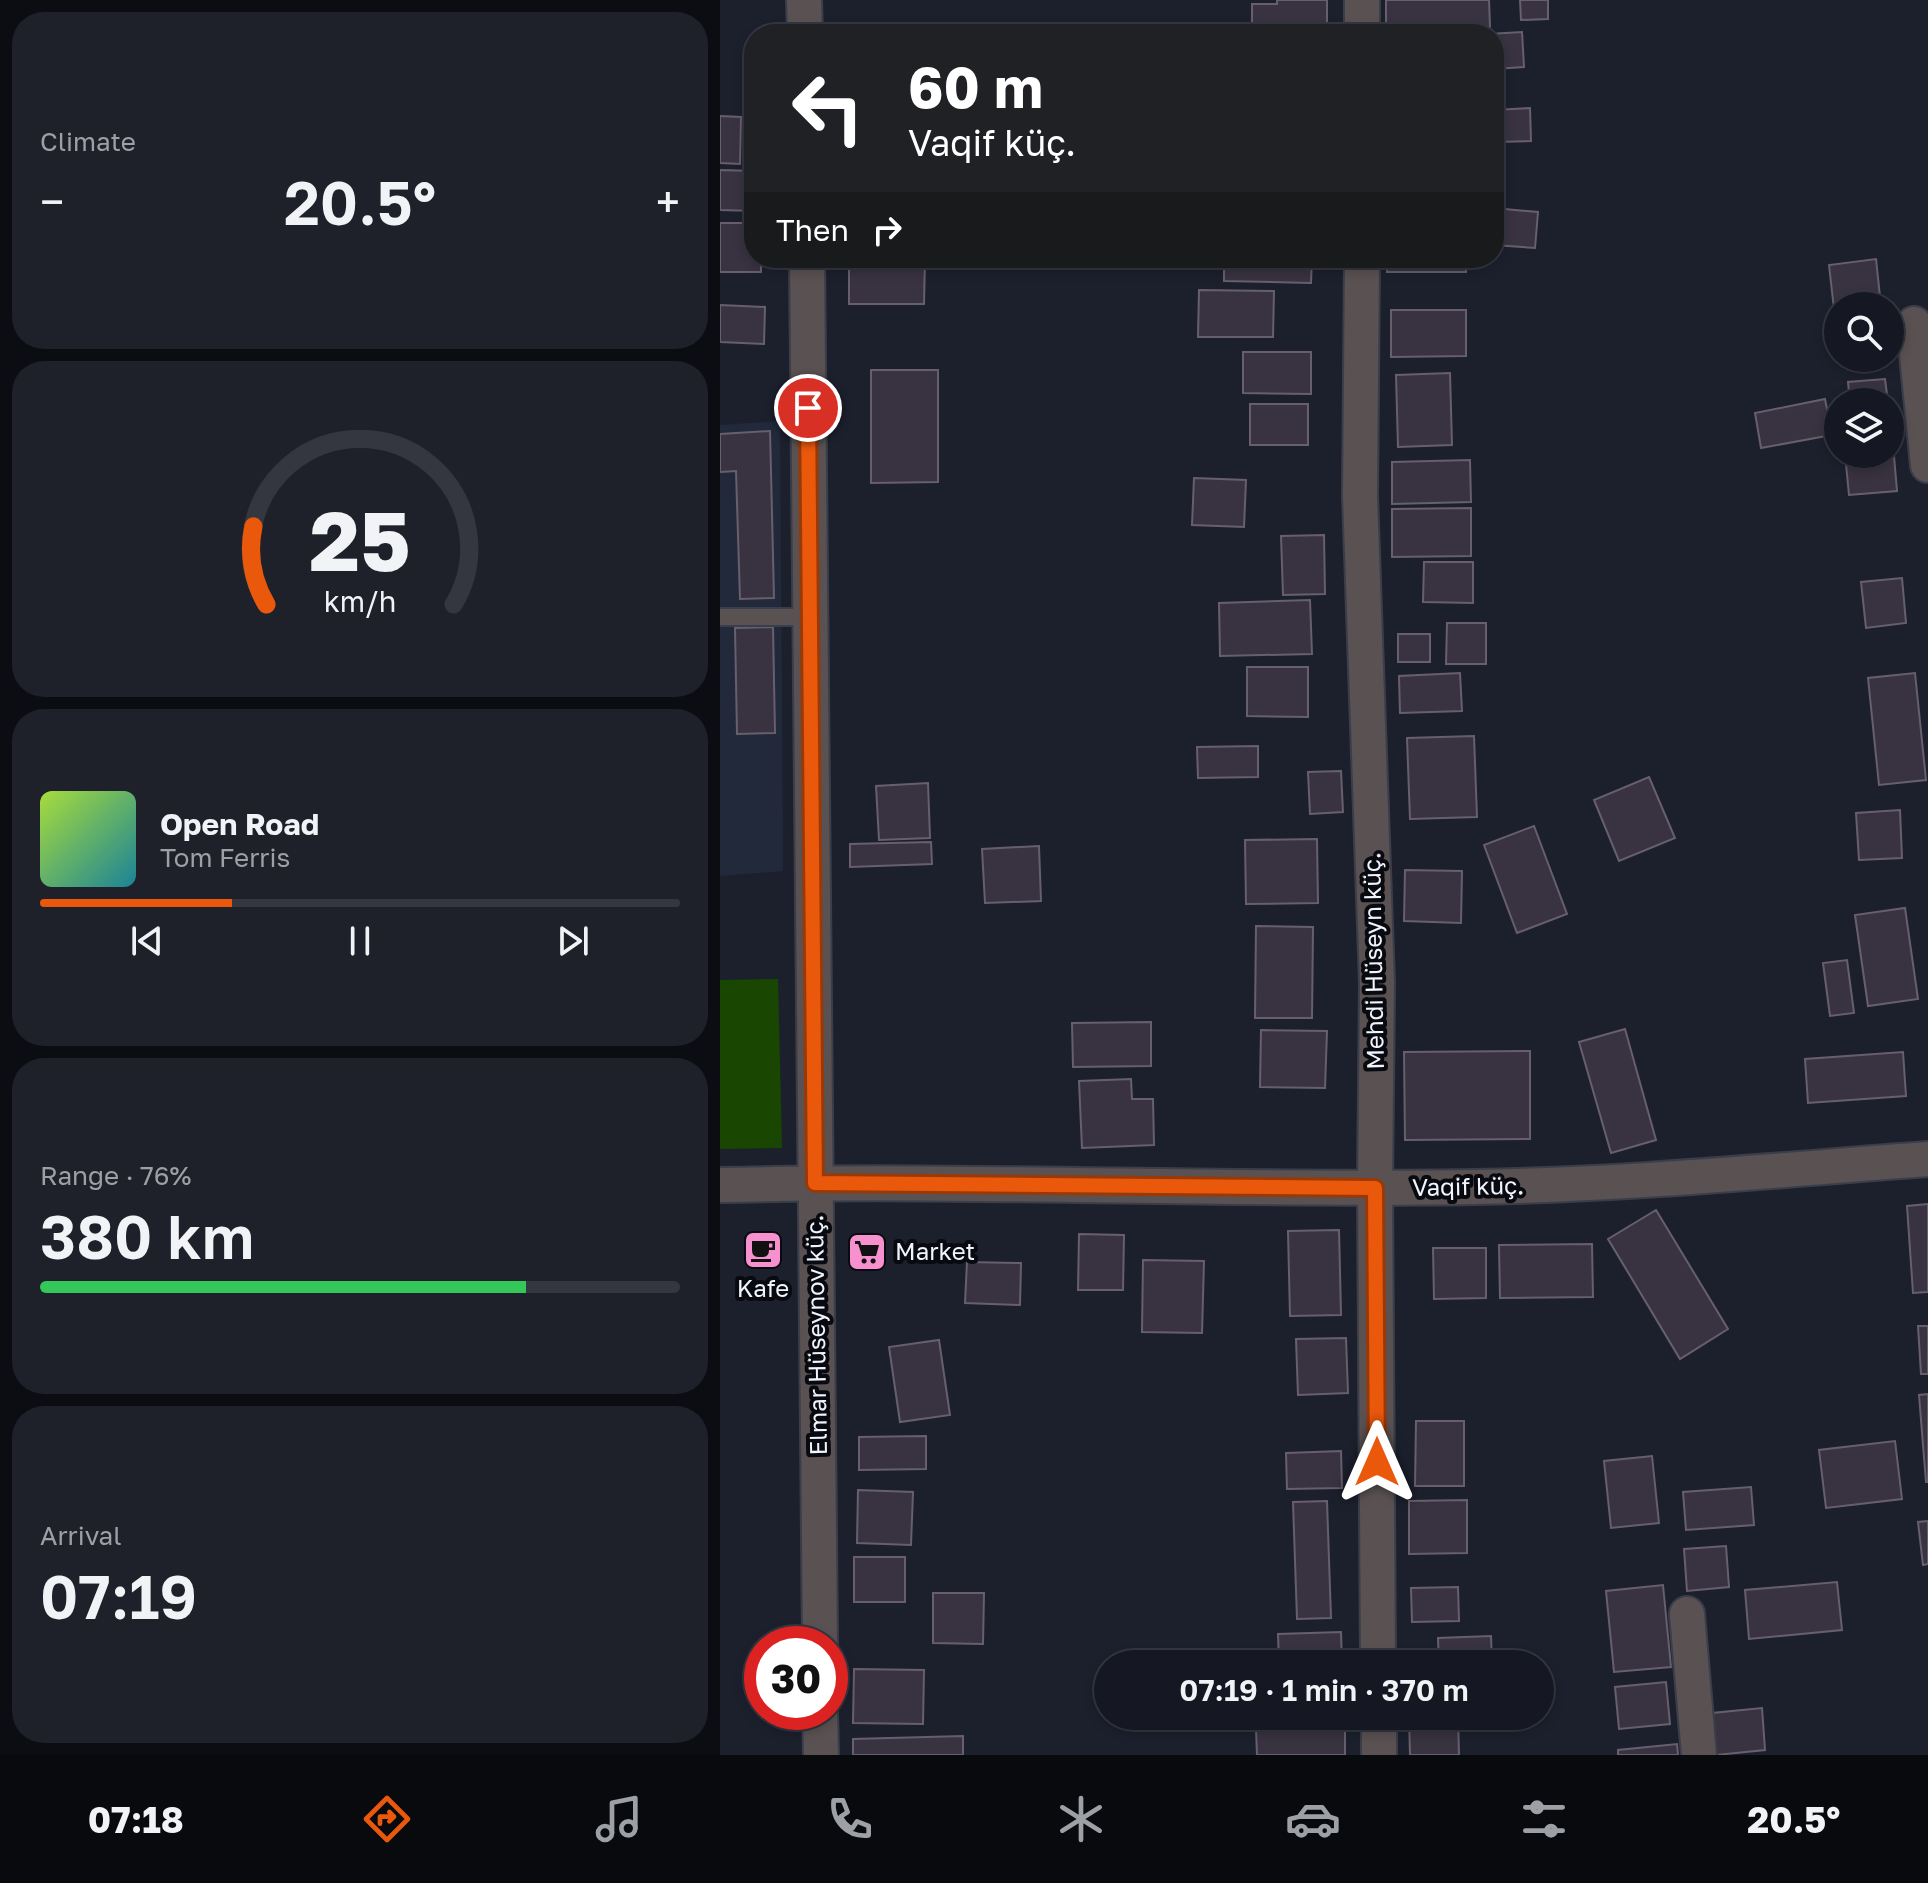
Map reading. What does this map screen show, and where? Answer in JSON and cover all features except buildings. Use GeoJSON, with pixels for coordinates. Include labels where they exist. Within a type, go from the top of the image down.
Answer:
{"type":"FeatureCollection","features":[{"type":"Feature","properties":{"kind":"street"},"geometry":{"type":"LineString","coordinates":[[804,0],[805,24]]}},
{"type":"Feature","properties":{"kind":"street"},"geometry":{"type":"LineString","coordinates":[[1362,0],[1362,24]]}},
{"type":"Feature","properties":{"kind":"street","name":"Elmar Hüseynov küç."},"geometry":{"type":"LineString","coordinates":[[807,268],[820,1626]]}},
{"type":"Feature","properties":{"kind":"street","name":"Mehdi Hüseyn küç."},"geometry":{"type":"LineString","coordinates":[[1362,268],[1360,496],[1377,983],[1378,1650]]}},
{"type":"Feature","properties":{"kind":"street"},"geometry":{"type":"LineString","coordinates":[[1914,324],[1928,465]]}},
{"type":"Feature","properties":{"kind":"street","name":"Vaqif küç."},"geometry":{"type":"LineString","coordinates":[[720,1185],[815,1183],[1375,1188],[1590,1185],[1928,1159]]}},
{"type":"Feature","properties":{"kind":"street"},"geometry":{"type":"LineString","coordinates":[[1687,1614],[1699,1755]]}},
{"type":"Feature","properties":{"kind":"street"},"geometry":{"type":"LineString","coordinates":[[820,1730],[821,1755]]}},
{"type":"Feature","properties":{"kind":"street"},"geometry":{"type":"LineString","coordinates":[[1379,1730],[1379,1755]]}},
{"type":"Feature","properties":{"kind":"lane"},"geometry":{"type":"LineString","coordinates":[[720,617],[810,617]]}},
{"type":"Feature","properties":{"kind":"shaded area"},"geometry":{"type":"Polygon","coordinates":[[[780,421],[783,871],[720,876],[720,425],[780,421]]]}},
{"type":"Feature","properties":{"kind":"green space"},"geometry":{"type":"Polygon","coordinates":[[[778,979],[782,1148],[720,1149],[720,980],[778,979]]]}},
{"type":"Feature","properties":{"kind":"place","name":"Kafe"},"geometry":{"type":"Point","coordinates":[763,1250]}},
{"type":"Feature","properties":{"kind":"place","name":"Market"},"geometry":{"type":"Point","coordinates":[867,1252]}},
{"type":"Feature","properties":{"kind":"route"},"geometry":{"type":"LineString","coordinates":[[808,408],[815,1183],[1375,1188],[1377,1462]]}}]}
